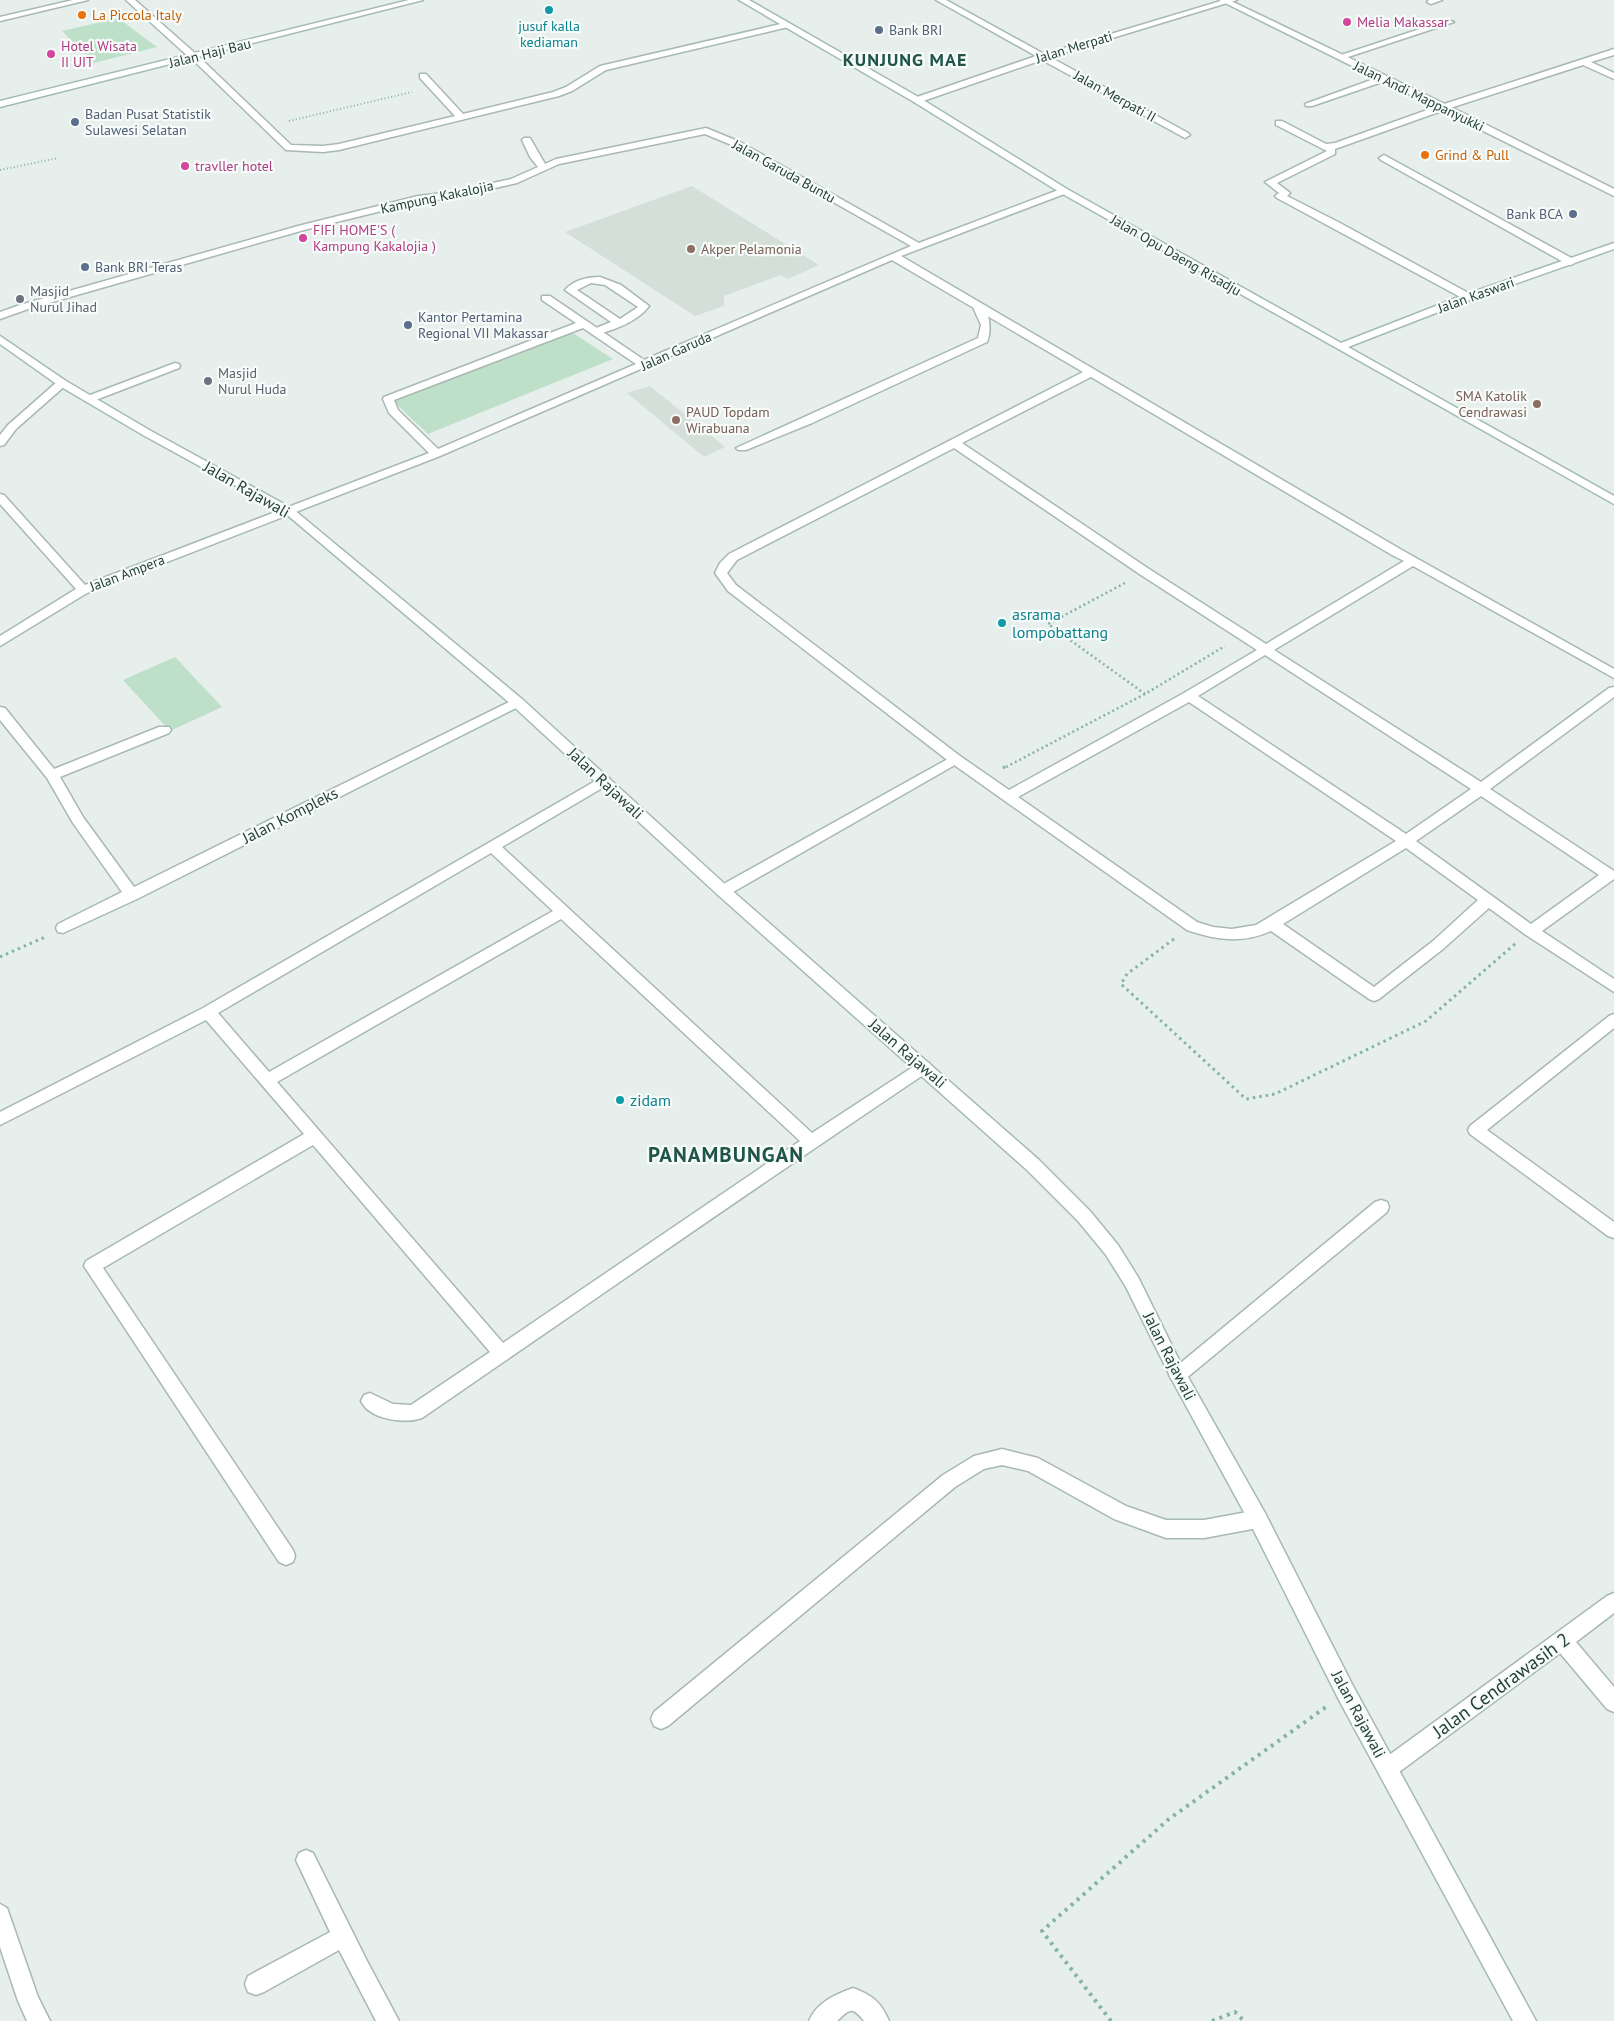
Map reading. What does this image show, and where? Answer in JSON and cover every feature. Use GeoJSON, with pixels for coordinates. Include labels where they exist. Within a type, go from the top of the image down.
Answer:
{"type":"FeatureCollection","features":[{"type":"Feature","properties":{"kind":"street"},"geometry":{"type":"LineString","coordinates":[[0,19],[84,0]]}},
{"type":"Feature","properties":{"kind":"street"},"geometry":{"type":"LineString","coordinates":[[130,0],[194,57],[264,127],[289,148],[323,149],[462,118],[564,92],[603,68],[785,25]]}},
{"type":"Feature","properties":{"kind":"street","name":"Jalan Haji Bau"},"geometry":{"type":"LineString","coordinates":[[0,104],[419,0]]}},
{"type":"Feature","properties":{"kind":"street","name":"Jalan Opu Daeng Risadju"},"geometry":{"type":"LineString","coordinates":[[743,0],[917,100],[1064,191],[1614,501]]}},
{"type":"Feature","properties":{"kind":"street","name":"Jalan Merpati II"},"geometry":{"type":"LineString","coordinates":[[940,0],[1092,82],[1185,135]]}},
{"type":"Feature","properties":{"kind":"street","name":"Jalan Merpati"},"geometry":{"type":"LineString","coordinates":[[917,100],[1042,56],[1227,1]]}},
{"type":"Feature","properties":{"kind":"street","name":"Jalan Andi Mappanyukki"},"geometry":{"type":"LineString","coordinates":[[1227,1],[1614,193]]}},
{"type":"Feature","properties":{"kind":"street"},"geometry":{"type":"LineString","coordinates":[[1339,57],[1450,22]]}},
{"type":"Feature","properties":{"kind":"street"},"geometry":{"type":"LineString","coordinates":[[1279,123],[1322,146],[1330,147],[1444,107],[1614,52]]}},
{"type":"Feature","properties":{"kind":"street"},"geometry":{"type":"LineString","coordinates":[[1584,62],[1614,76]]}},
{"type":"Feature","properties":{"kind":"street"},"geometry":{"type":"LineString","coordinates":[[423,76],[462,118]]}},
{"type":"Feature","properties":{"kind":"street"},"geometry":{"type":"LineString","coordinates":[[1309,104],[1382,79]]}},
{"type":"Feature","properties":{"kind":"street","name":"Jalan Garuda Buntu"},"geometry":{"type":"LineString","coordinates":[[641,144],[699,132],[712,132],[918,246]]}},
{"type":"Feature","properties":{"kind":"street"},"geometry":{"type":"LineString","coordinates":[[528,140],[535,157],[543,167]]}},
{"type":"Feature","properties":{"kind":"street","name":"Kampung Kakalojia"},"geometry":{"type":"LineString","coordinates":[[0,316],[24,307],[301,228],[418,199],[514,181],[549,163],[641,144]]}},
{"type":"Feature","properties":{"kind":"street"},"geometry":{"type":"LineString","coordinates":[[1330,147],[1332,152],[1310,163],[1305,168],[1270,182],[1285,193],[1280,196],[1302,209],[1337,225],[1468,298]]}},
{"type":"Feature","properties":{"kind":"street"},"geometry":{"type":"LineString","coordinates":[[1384,158],[1571,262]]}},
{"type":"Feature","properties":{"kind":"street","name":"Jalan Garuda"},"geometry":{"type":"LineString","coordinates":[[289,511],[436,454],[918,246],[1064,191]]}},
{"type":"Feature","properties":{"kind":"street","name":"Jalan Kaswari"},"geometry":{"type":"LineString","coordinates":[[1339,347],[1468,298],[1614,246]]}},
{"type":"Feature","properties":{"kind":"street"},"geometry":{"type":"LineString","coordinates":[[894,256],[1413,561],[1614,674]]}},
{"type":"Feature","properties":{"kind":"street"},"geometry":{"type":"LineString","coordinates":[[595,332],[640,313],[644,306],[622,290],[600,279],[593,279],[575,286],[570,290],[618,322]]}},
{"type":"Feature","properties":{"kind":"street"},"geometry":{"type":"LineString","coordinates":[[546,298],[645,365]]}},
{"type":"Feature","properties":{"kind":"street"},"geometry":{"type":"LineString","coordinates":[[742,448],[808,421],[983,340],[986,325],[977,305]]}},
{"type":"Feature","properties":{"kind":"street"},"geometry":{"type":"LineString","coordinates":[[436,454],[394,411],[388,399],[583,324]]}},
{"type":"Feature","properties":{"kind":"street","name":"Jalan Rajawali"},"geometry":{"type":"LineString","coordinates":[[0,339],[62,383],[289,511],[518,702],[723,891],[1033,1165],[1084,1216],[1112,1250],[1132,1282],[1178,1375],[1258,1519],[1346,1693],[1525,2021]]}},
{"type":"Feature","properties":{"kind":"street"},"geometry":{"type":"LineString","coordinates":[[89,399],[175,366]]}},
{"type":"Feature","properties":{"kind":"street"},"geometry":{"type":"LineString","coordinates":[[1092,372],[733,556],[724,566],[721,573],[732,588],[955,759],[1192,926],[1211,933],[1232,936],[1255,933],[1272,924],[1406,840],[1481,789],[1614,691]]}},
{"type":"Feature","properties":{"kind":"street"},"geometry":{"type":"LineString","coordinates":[[0,443],[12,427],[62,383]]}},
{"type":"Feature","properties":{"kind":"street"},"geometry":{"type":"LineString","coordinates":[[954,442],[1145,572],[1612,873],[1536,934]]}},
{"type":"Feature","properties":{"kind":"street","name":"Jalan Ampera"},"geometry":{"type":"LineString","coordinates":[[0,496],[83,590],[289,511]]}},
{"type":"Feature","properties":{"kind":"street"},"geometry":{"type":"LineString","coordinates":[[1009,796],[1189,696],[1413,561]]}},
{"type":"Feature","properties":{"kind":"street"},"geometry":{"type":"LineString","coordinates":[[0,642],[83,590]]}},
{"type":"Feature","properties":{"kind":"street"},"geometry":{"type":"LineString","coordinates":[[1189,696],[1406,840],[1536,934],[1614,986]]}},
{"type":"Feature","properties":{"kind":"street","name":"Jalan Kompleks"},"geometry":{"type":"LineString","coordinates":[[63,928],[518,702]]}},
{"type":"Feature","properties":{"kind":"street"},"geometry":{"type":"LineString","coordinates":[[0,711],[52,775],[78,820],[132,895]]}},
{"type":"Feature","properties":{"kind":"street"},"geometry":{"type":"LineString","coordinates":[[52,775],[164,730]]}},
{"type":"Feature","properties":{"kind":"street"},"geometry":{"type":"LineString","coordinates":[[723,891],[955,759]]}},
{"type":"Feature","properties":{"kind":"street"},"geometry":{"type":"LineString","coordinates":[[0,1119],[208,1012],[604,781]]}},
{"type":"Feature","properties":{"kind":"street"},"geometry":{"type":"LineString","coordinates":[[493,847],[811,1142]]}},
{"type":"Feature","properties":{"kind":"street"},"geometry":{"type":"LineString","coordinates":[[1272,924],[1374,995],[1438,944],[1488,900]]}},
{"type":"Feature","properties":{"kind":"street"},"geometry":{"type":"LineString","coordinates":[[267,1080],[562,912]]}},
{"type":"Feature","properties":{"kind":"street"},"geometry":{"type":"LineString","coordinates":[[208,1012],[502,1354]]}},
{"type":"Feature","properties":{"kind":"street"},"geometry":{"type":"LineString","coordinates":[[1614,1020],[1476,1130],[1614,1231]]}},
{"type":"Feature","properties":{"kind":"street"},"geometry":{"type":"LineString","coordinates":[[370,1401],[397,1415],[416,1412],[924,1067]]}},
{"type":"Feature","properties":{"kind":"street"},"geometry":{"type":"LineString","coordinates":[[286,1556],[92,1266],[314,1136]]}},
{"type":"Feature","properties":{"kind":"street"},"geometry":{"type":"LineString","coordinates":[[1178,1375],[1381,1207]]}},
{"type":"Feature","properties":{"kind":"street"},"geometry":{"type":"LineString","coordinates":[[661,1718],[949,1481],[980,1462],[1002,1457],[1032,1464],[1121,1513],[1166,1529],[1204,1529],[1258,1519]]}},
{"type":"Feature","properties":{"kind":"street","name":"Jalan Cendrawasih 2"},"geometry":{"type":"LineString","coordinates":[[1388,1768],[1614,1602]]}},
{"type":"Feature","properties":{"kind":"street"},"geometry":{"type":"LineString","coordinates":[[1562,1640],[1614,1702]]}},
{"type":"Feature","properties":{"kind":"street"},"geometry":{"type":"LineString","coordinates":[[306,1860],[343,1936],[388,2021]]}},
{"type":"Feature","properties":{"kind":"street"},"geometry":{"type":"LineString","coordinates":[[0,1915],[29,2001],[39,2021]]}},
{"type":"Feature","properties":{"kind":"street"},"geometry":{"type":"LineString","coordinates":[[256,1984],[343,1936]]}},
{"type":"Feature","properties":{"kind":"street"},"geometry":{"type":"LineString","coordinates":[[820,2021],[841,2003],[853,1999],[864,2003],[878,2021]]}},
{"type":"Feature","properties":{"kind":"path"},"geometry":{"type":"LineString","coordinates":[[264,127],[433,87]]}},
{"type":"Feature","properties":{"kind":"path"},"geometry":{"type":"LineString","coordinates":[[0,170],[58,158]]}},
{"type":"Feature","properties":{"kind":"path"},"geometry":{"type":"LineString","coordinates":[[1145,572],[1048,624],[1145,694]]}},
{"type":"Feature","properties":{"kind":"path"},"geometry":{"type":"LineString","coordinates":[[983,778],[1145,694],[1244,635]]}},
{"type":"Feature","properties":{"kind":"path"},"geometry":{"type":"LineString","coordinates":[[1192,926],[1127,974],[1121,984],[1246,1100],[1276,1094],[1426,1022],[1536,934]]}},
{"type":"Feature","properties":{"kind":"path"},"geometry":{"type":"LineString","coordinates":[[0,957],[63,928]]}},
{"type":"Feature","properties":{"kind":"path"},"geometry":{"type":"LineString","coordinates":[[1112,2021],[1042,1931],[1169,1819],[1346,1693]]}},
{"type":"Feature","properties":{"kind":"path"},"geometry":{"type":"LineString","coordinates":[[1212,2021],[1235,2012],[1244,2021]]}},
{"type":"Feature","properties":{"kind":"shaded area","name":"Akper Pelamonia"},"geometry":{"type":"Polygon","coordinates":[[[692,186],[819,265],[788,279],[781,275],[724,296],[724,306],[695,316],[565,232],[692,186]]]}},
{"type":"Feature","properties":{"kind":"shaded area","name":"PAUD Topdam Wirabuana"},"geometry":{"type":"Polygon","coordinates":[[[650,386],[725,447],[704,457],[627,393],[650,386]]]}},
{"type":"Feature","properties":{"kind":"green space"},"geometry":{"type":"Polygon","coordinates":[[[118,18],[157,47],[94,63],[62,31],[118,18]]]}},
{"type":"Feature","properties":{"kind":"green space"},"geometry":{"type":"Polygon","coordinates":[[[573,333],[613,359],[428,434],[393,401],[573,333]]]}},
{"type":"Feature","properties":{"kind":"green space"},"geometry":{"type":"Polygon","coordinates":[[[175,657],[222,707],[170,731],[123,680],[175,657]]]}},
{"type":"Feature","properties":{"kind":"place","name":"jusuf kalla kediaman"},"geometry":{"type":"Point","coordinates":[549,10]}},
{"type":"Feature","properties":{"kind":"place","name":"La Piccola Italy"},"geometry":{"type":"Point","coordinates":[82,15]}},
{"type":"Feature","properties":{"kind":"place","name":"Melia Makassar"},"geometry":{"type":"Point","coordinates":[1347,22]}},
{"type":"Feature","properties":{"kind":"place","name":"Bank BRI"},"geometry":{"type":"Point","coordinates":[879,30]}},
{"type":"Feature","properties":{"kind":"place","name":"Hotel Wisata II UIT"},"geometry":{"type":"Point","coordinates":[51,54]}},
{"type":"Feature","properties":{"kind":"place","name":"Badan Pusat Statistik Sulawesi Selatan"},"geometry":{"type":"Point","coordinates":[75,122]}},
{"type":"Feature","properties":{"kind":"place","name":"Grind & Pull"},"geometry":{"type":"Point","coordinates":[1425,155]}},
{"type":"Feature","properties":{"kind":"place","name":"travller hotel"},"geometry":{"type":"Point","coordinates":[185,166]}},
{"type":"Feature","properties":{"kind":"place","name":"Bank BCA"},"geometry":{"type":"Point","coordinates":[1573,214]}},
{"type":"Feature","properties":{"kind":"place","name":"FIFI HOME'S ( Kampung Kakalojia )"},"geometry":{"type":"Point","coordinates":[303,238]}},
{"type":"Feature","properties":{"kind":"place","name":"Akper Pelamonia"},"geometry":{"type":"Point","coordinates":[691,249]}},
{"type":"Feature","properties":{"kind":"place","name":"Bank BRI Teras"},"geometry":{"type":"Point","coordinates":[85,267]}},
{"type":"Feature","properties":{"kind":"place","name":"Masjid Nurul Jihad"},"geometry":{"type":"Point","coordinates":[20,299]}},
{"type":"Feature","properties":{"kind":"place","name":"Kantor Pertamina Regional VII Makassar"},"geometry":{"type":"Point","coordinates":[408,325]}},
{"type":"Feature","properties":{"kind":"place","name":"Masjid Nurul Huda"},"geometry":{"type":"Point","coordinates":[208,381]}},
{"type":"Feature","properties":{"kind":"place","name":"SMA Katolik Cendrawasi"},"geometry":{"type":"Point","coordinates":[1537,404]}},
{"type":"Feature","properties":{"kind":"place","name":"PAUD Topdam Wirabuana"},"geometry":{"type":"Point","coordinates":[676,420]}},
{"type":"Feature","properties":{"kind":"place","name":"asrama lompobattang"},"geometry":{"type":"Point","coordinates":[1002,623]}},
{"type":"Feature","properties":{"kind":"place","name":"zidam"},"geometry":{"type":"Point","coordinates":[620,1100]}},
{"type":"Feature","properties":{"kind":"district","name":"KUNJUNG MAE"},"geometry":{"type":"Point","coordinates":[905,59]}},
{"type":"Feature","properties":{"kind":"district","name":"PANAMBUNGAN"},"geometry":{"type":"Point","coordinates":[726,1154]}}]}
